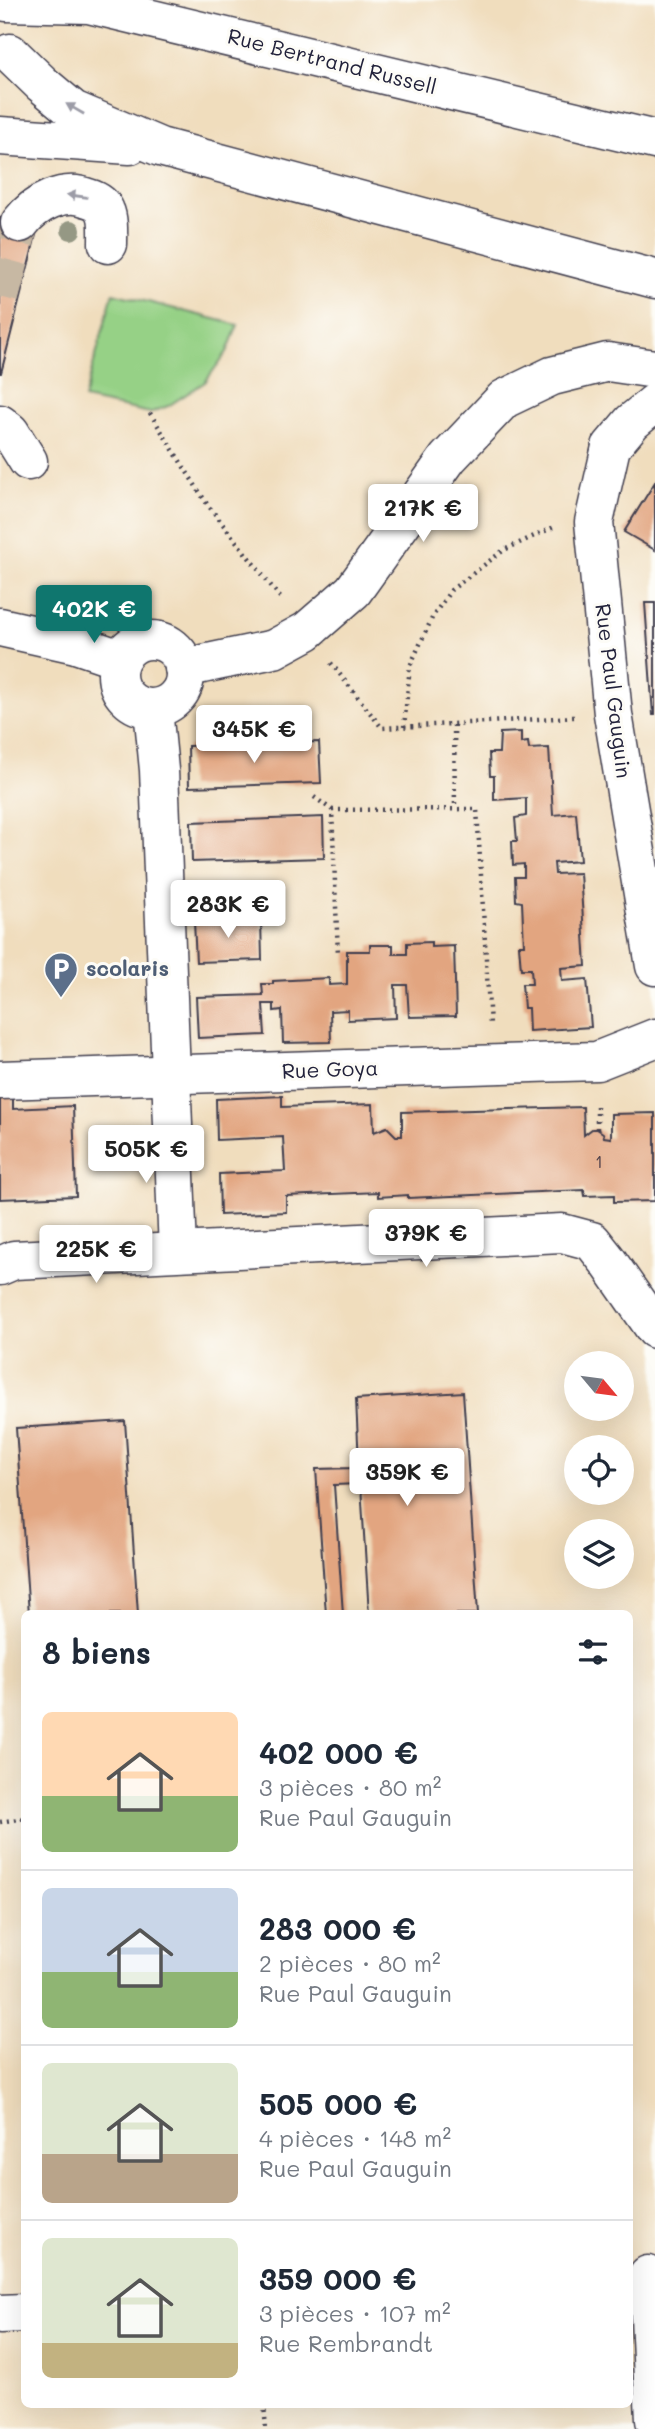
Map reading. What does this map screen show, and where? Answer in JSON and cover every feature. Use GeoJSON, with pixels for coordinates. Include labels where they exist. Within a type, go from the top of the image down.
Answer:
{"type":"FeatureCollection","features":[{"type":"Feature","properties":{"kind":"street"},"geometry":{"type":"LineString","coordinates":[[6,1],[11,27],[5,70],[42,85],[73,110],[160,147],[655,279]]}},
{"type":"Feature","properties":{"kind":"street","name":"Rue Bertrand Russell"},"geometry":{"type":"LineString","coordinates":[[6,1],[89,4],[655,140]]}},
{"type":"Feature","properties":{"kind":"street"},"geometry":{"type":"LineString","coordinates":[[0,135],[160,147]]}},
{"type":"Feature","properties":{"kind":"street"},"geometry":{"type":"LineString","coordinates":[[20,223],[26,215],[60,195],[79,194],[97,202],[106,212],[108,244]]}},
{"type":"Feature","properties":{"kind":"street"},"geometry":{"type":"LineString","coordinates":[[184,668],[274,649],[307,631],[353,591],[448,458],[504,400],[552,376],[608,362],[655,369]]}},
{"type":"Feature","properties":{"kind":"street","name":"Rue Paul Gauguin"},"geometry":{"type":"LineString","coordinates":[[644,413],[611,447],[594,522],[613,714],[655,966]]}},
{"type":"Feature","properties":{"kind":"street"},"geometry":{"type":"LineString","coordinates":[[0,424],[10,432],[28,461]]}},
{"type":"Feature","properties":{"kind":"street"},"geometry":{"type":"LineString","coordinates":[[0,627],[76,643],[120,659]]}},
{"type":"Feature","properties":{"kind":"street"},"geometry":{"type":"LineString","coordinates":[[156,640],[175,649],[184,668],[181,691],[174,700],[153,709],[133,705],[119,689],[116,679],[120,659],[135,643],[156,640]]}},
{"type":"Feature","properties":{"kind":"street"},"geometry":{"type":"LineString","coordinates":[[153,709],[159,770],[178,1251]]}},
{"type":"Feature","properties":{"kind":"street","name":"Rue Goya"},"geometry":{"type":"LineString","coordinates":[[0,1080],[597,1061],[655,1038]]}},
{"type":"Feature","properties":{"kind":"street"},"geometry":{"type":"LineString","coordinates":[[0,1266],[14,1260],[562,1233],[592,1241],[655,1329]]}},
{"type":"Feature","properties":{"kind":"street"},"geometry":{"type":"LineString","coordinates":[[644,2275],[655,2420]]}},
{"type":"Feature","properties":{"kind":"street"},"geometry":{"type":"LineString","coordinates":[[0,2314],[21,2313]]}},
{"type":"Feature","properties":{"kind":"path"},"geometry":{"type":"LineString","coordinates":[[404,727],[410,666],[433,616],[451,590],[504,550],[554,527],[594,522]]}},
{"type":"Feature","properties":{"kind":"path"},"geometry":{"type":"LineString","coordinates":[[454,725],[455,808]]}},
{"type":"Feature","properties":{"kind":"path"},"geometry":{"type":"LineString","coordinates":[[314,797],[332,810],[477,809],[492,1064]]}},
{"type":"Feature","properties":{"kind":"path"},"geometry":{"type":"LineString","coordinates":[[332,810],[338,955]]}},
{"type":"Feature","properties":{"kind":"path"},"geometry":{"type":"LineString","coordinates":[[0,1822],[21,1818]]}},
{"type":"Feature","properties":{"kind":"path"},"geometry":{"type":"LineString","coordinates":[[264,2408],[266,2429]]}},
{"type":"Feature","properties":{"kind":"green space"},"geometry":{"type":"Polygon","coordinates":[[[113,293],[238,325],[227,352],[205,382],[168,406],[150,413],[84,399],[113,293]]]}},
{"type":"Feature","properties":{"kind":"building"},"geometry":{"type":"Polygon","coordinates":[[[0,218],[38,227],[1,373],[0,373],[0,218]]]}},
{"type":"Feature","properties":{"kind":"building"},"geometry":{"type":"Polygon","coordinates":[[[655,482],[655,550],[624,532],[655,482]]]}},
{"type":"Feature","properties":{"kind":"building"},"geometry":{"type":"Polygon","coordinates":[[[645,603],[655,603],[655,715],[653,715],[645,603]]]}},
{"type":"Feature","properties":{"kind":"building"},"geometry":{"type":"Polygon","coordinates":[[[521,732],[521,743],[528,742],[529,749],[549,748],[553,815],[576,813],[580,861],[554,863],[555,874],[580,873],[586,966],[561,968],[562,981],[587,979],[591,1027],[529,1031],[528,1008],[524,1008],[522,984],[532,984],[531,969],[521,969],[519,945],[524,945],[522,902],[516,901],[515,877],[524,877],[524,864],[513,865],[512,841],[517,841],[515,818],[526,816],[526,798],[494,800],[494,776],[490,776],[489,753],[499,753],[500,733],[521,732]]]}},
{"type":"Feature","properties":{"kind":"building"},"geometry":{"type":"Polygon","coordinates":[[[319,742],[321,783],[189,787],[188,746],[319,742]]]}},
{"type":"Feature","properties":{"kind":"building"},"geometry":{"type":"Polygon","coordinates":[[[323,817],[324,858],[192,862],[191,822],[323,817]]]}},
{"type":"Feature","properties":{"kind":"building"},"geometry":{"type":"Polygon","coordinates":[[[261,919],[262,960],[196,962],[194,921],[261,919]]]}},
{"type":"Feature","properties":{"kind":"building"},"geometry":{"type":"Polygon","coordinates":[[[431,942],[431,947],[454,946],[456,1016],[409,1017],[407,985],[395,985],[396,1018],[348,1020],[348,1010],[330,1011],[331,1042],[283,1043],[282,1010],[274,1011],[274,1004],[263,1004],[265,1035],[198,1038],[196,997],[263,995],[262,984],[273,984],[273,981],[329,978],[329,985],[347,984],[347,951],[370,951],[370,945],[393,945],[393,954],[407,954],[407,943],[431,942]]]}},
{"type":"Feature","properties":{"kind":"building"},"geometry":{"type":"Polygon","coordinates":[[[13,1093],[13,1109],[73,1106],[76,1196],[0,1199],[0,1094],[13,1093]]]}},
{"type":"Feature","properties":{"kind":"building"},"geometry":{"type":"Polygon","coordinates":[[[282,1096],[282,1107],[373,1104],[374,1132],[387,1127],[396,1136],[402,1136],[402,1112],[583,1107],[584,1135],[597,1129],[604,1137],[611,1138],[611,1114],[655,1113],[655,1201],[614,1202],[614,1195],[585,1196],[584,1190],[408,1198],[408,1195],[378,1197],[378,1192],[286,1196],[286,1212],[220,1215],[219,1174],[285,1171],[283,1137],[217,1140],[216,1099],[282,1096]]]}},
{"type":"Feature","properties":{"kind":"building"},"geometry":{"type":"Polygon","coordinates":[[[463,1392],[478,1610],[369,1610],[361,1486],[358,1484],[334,1485],[343,1610],[326,1610],[316,1469],[357,1468],[356,1399],[463,1392]]]}},
{"type":"Feature","properties":{"kind":"building"},"geometry":{"type":"Polygon","coordinates":[[[125,1421],[138,1610],[29,1610],[16,1428],[125,1421]]]}},
{"type":"Feature","properties":{"kind":"tunnel"},"geometry":{"type":"LineString","coordinates":[[0,297],[20,223]]}},
{"type":"Feature","properties":{"kind":"place","name":"scolaris"},"geometry":{"type":"Point","coordinates":[61,999]}}]}
